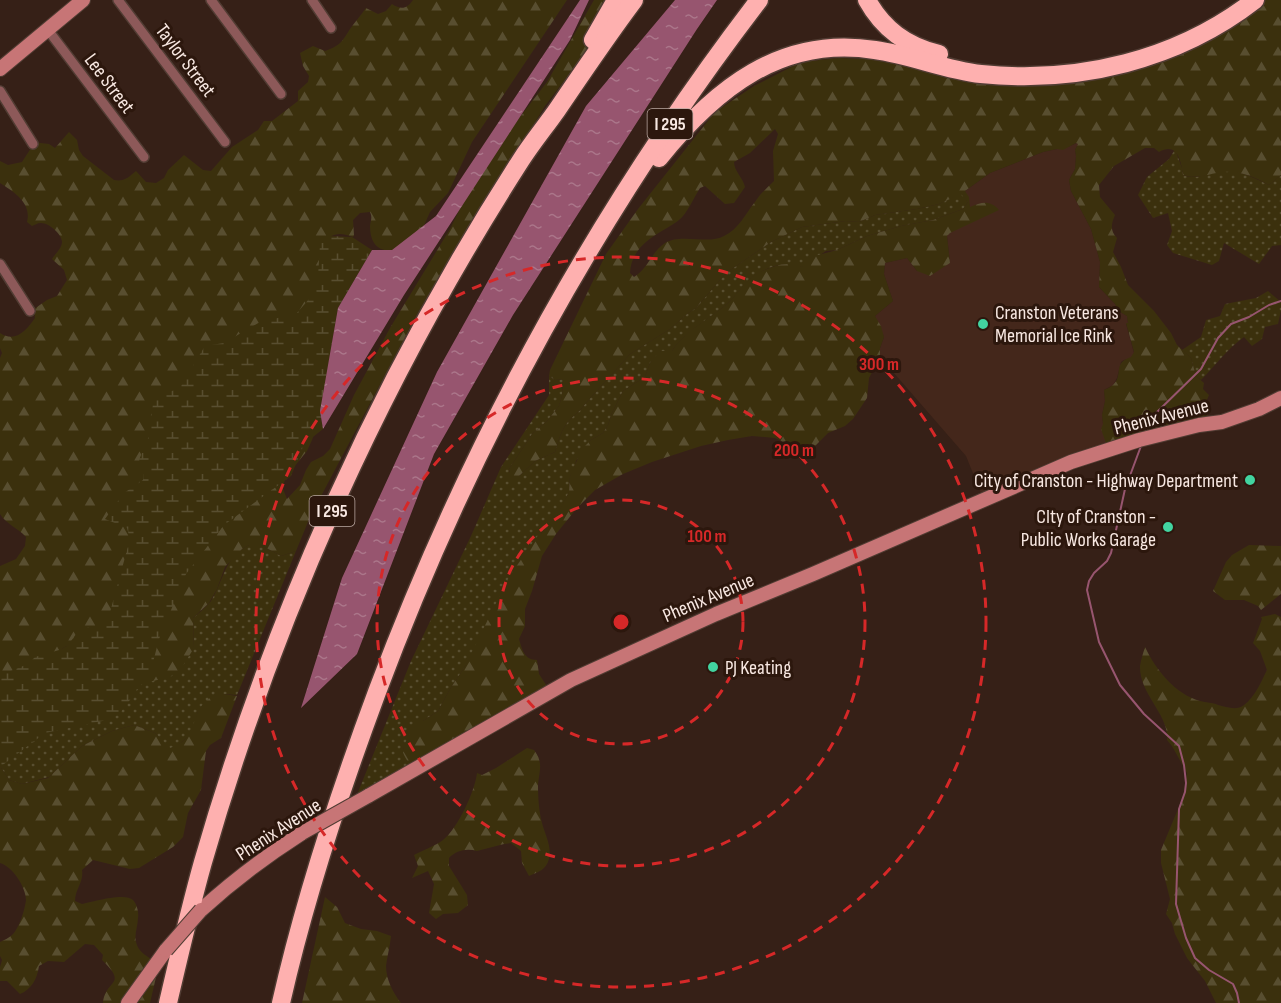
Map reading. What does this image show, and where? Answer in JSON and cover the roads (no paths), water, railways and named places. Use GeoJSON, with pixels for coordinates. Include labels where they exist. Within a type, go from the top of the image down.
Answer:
{"type":"FeatureCollection","features":[{"type":"Feature","properties":{"kind":"highway"},"geometry":{"type":"LineString","coordinates":[[523,157],[552,102],[584,55],[616,0]]}},
{"type":"Feature","properties":{"kind":"highway","name":"I 295"},"geometry":{"type":"LineString","coordinates":[[168,1003],[198,880],[259,691],[302,579],[358,454],[460,259],[523,157],[634,0]]}},
{"type":"Feature","properties":{"kind":"highway","name":"I 295"},"geometry":{"type":"LineString","coordinates":[[280,1003],[299,928],[333,816],[376,695],[415,595],[488,434],[543,330],[618,202],[667,128],[759,0]]}},
{"type":"Feature","properties":{"kind":"highway"},"geometry":{"type":"LineString","coordinates":[[867,0],[886,26],[902,40],[919,48],[969,60],[1033,65],[1086,60],[1134,49],[1189,28],[1235,0]]}},
{"type":"Feature","properties":{"kind":"highway"},"geometry":{"type":"LineString","coordinates":[[588,253],[657,160],[693,120],[728,88],[750,72],[778,60],[807,51],[849,48],[876,50],[952,69],[979,73],[1040,76],[1081,73],[1138,60],[1174,47],[1207,31],[1255,0]]}},
{"type":"Feature","properties":{"kind":"main road"},"geometry":{"type":"LineString","coordinates":[[0,69],[83,0]]}},
{"type":"Feature","properties":{"kind":"main road","name":"Phenix Avenue"},"geometry":{"type":"LineString","coordinates":[[128,1003],[166,950],[201,910],[260,861],[302,833],[571,680],[716,614],[1071,462],[1139,440],[1199,425],[1222,422],[1259,410],[1281,398]]}},
{"type":"Feature","properties":{"kind":"street","name":"Taylor Street"},"geometry":{"type":"LineString","coordinates":[[118,0],[225,142]]}},
{"type":"Feature","properties":{"kind":"street"},"geometry":{"type":"LineString","coordinates":[[211,0],[281,94]]}},
{"type":"Feature","properties":{"kind":"street"},"geometry":{"type":"LineString","coordinates":[[326,0],[314,3],[331,28]]}},
{"type":"Feature","properties":{"kind":"street","name":"Lee Street"},"geometry":{"type":"LineString","coordinates":[[48,30],[144,157]]}},
{"type":"Feature","properties":{"kind":"street"},"geometry":{"type":"LineString","coordinates":[[0,91],[33,144]]}},
{"type":"Feature","properties":{"kind":"street"},"geometry":{"type":"LineString","coordinates":[[0,264],[30,311]]}},
{"type":"Feature","properties":{"kind":"water"},"geometry":{"type":"Polygon","coordinates":[[[580,0],[589,0],[570,40],[404,295],[323,429],[320,411],[338,308],[372,250],[392,250],[436,216],[580,0]]]}},
{"type":"Feature","properties":{"kind":"water"},"geometry":{"type":"Polygon","coordinates":[[[675,0],[717,0],[513,315],[434,454],[357,654],[301,708],[342,578],[437,372],[586,106],[675,0]]]}},
{"type":"Feature","properties":{"kind":"waterway"},"geometry":{"type":"LineString","coordinates":[[1146,432],[1155,414],[1201,369],[1218,338],[1231,324],[1281,301]]}},
{"type":"Feature","properties":{"kind":"waterway"},"geometry":{"type":"LineString","coordinates":[[1141,446],[1125,489],[1111,553],[1107,561],[1094,573],[1087,590],[1099,642],[1120,685],[1144,714],[1179,746],[1186,783],[1179,809],[1176,904],[1186,938],[1195,958],[1209,970],[1233,984],[1239,1003]]}},
{"type":"Feature","properties":{"kind":"place","name":"Cranston Veterans Memorial Ice Rink"},"geometry":{"type":"Point","coordinates":[983,324]}},
{"type":"Feature","properties":{"kind":"place","name":"City of Cranston - Highway Department"},"geometry":{"type":"Point","coordinates":[1250,480]}},
{"type":"Feature","properties":{"kind":"place","name":"CIty of Cranston - Public Works Garage"},"geometry":{"type":"Point","coordinates":[1168,527]}},
{"type":"Feature","properties":{"kind":"place","name":"PJ Keating"},"geometry":{"type":"Point","coordinates":[713,667]}}]}
